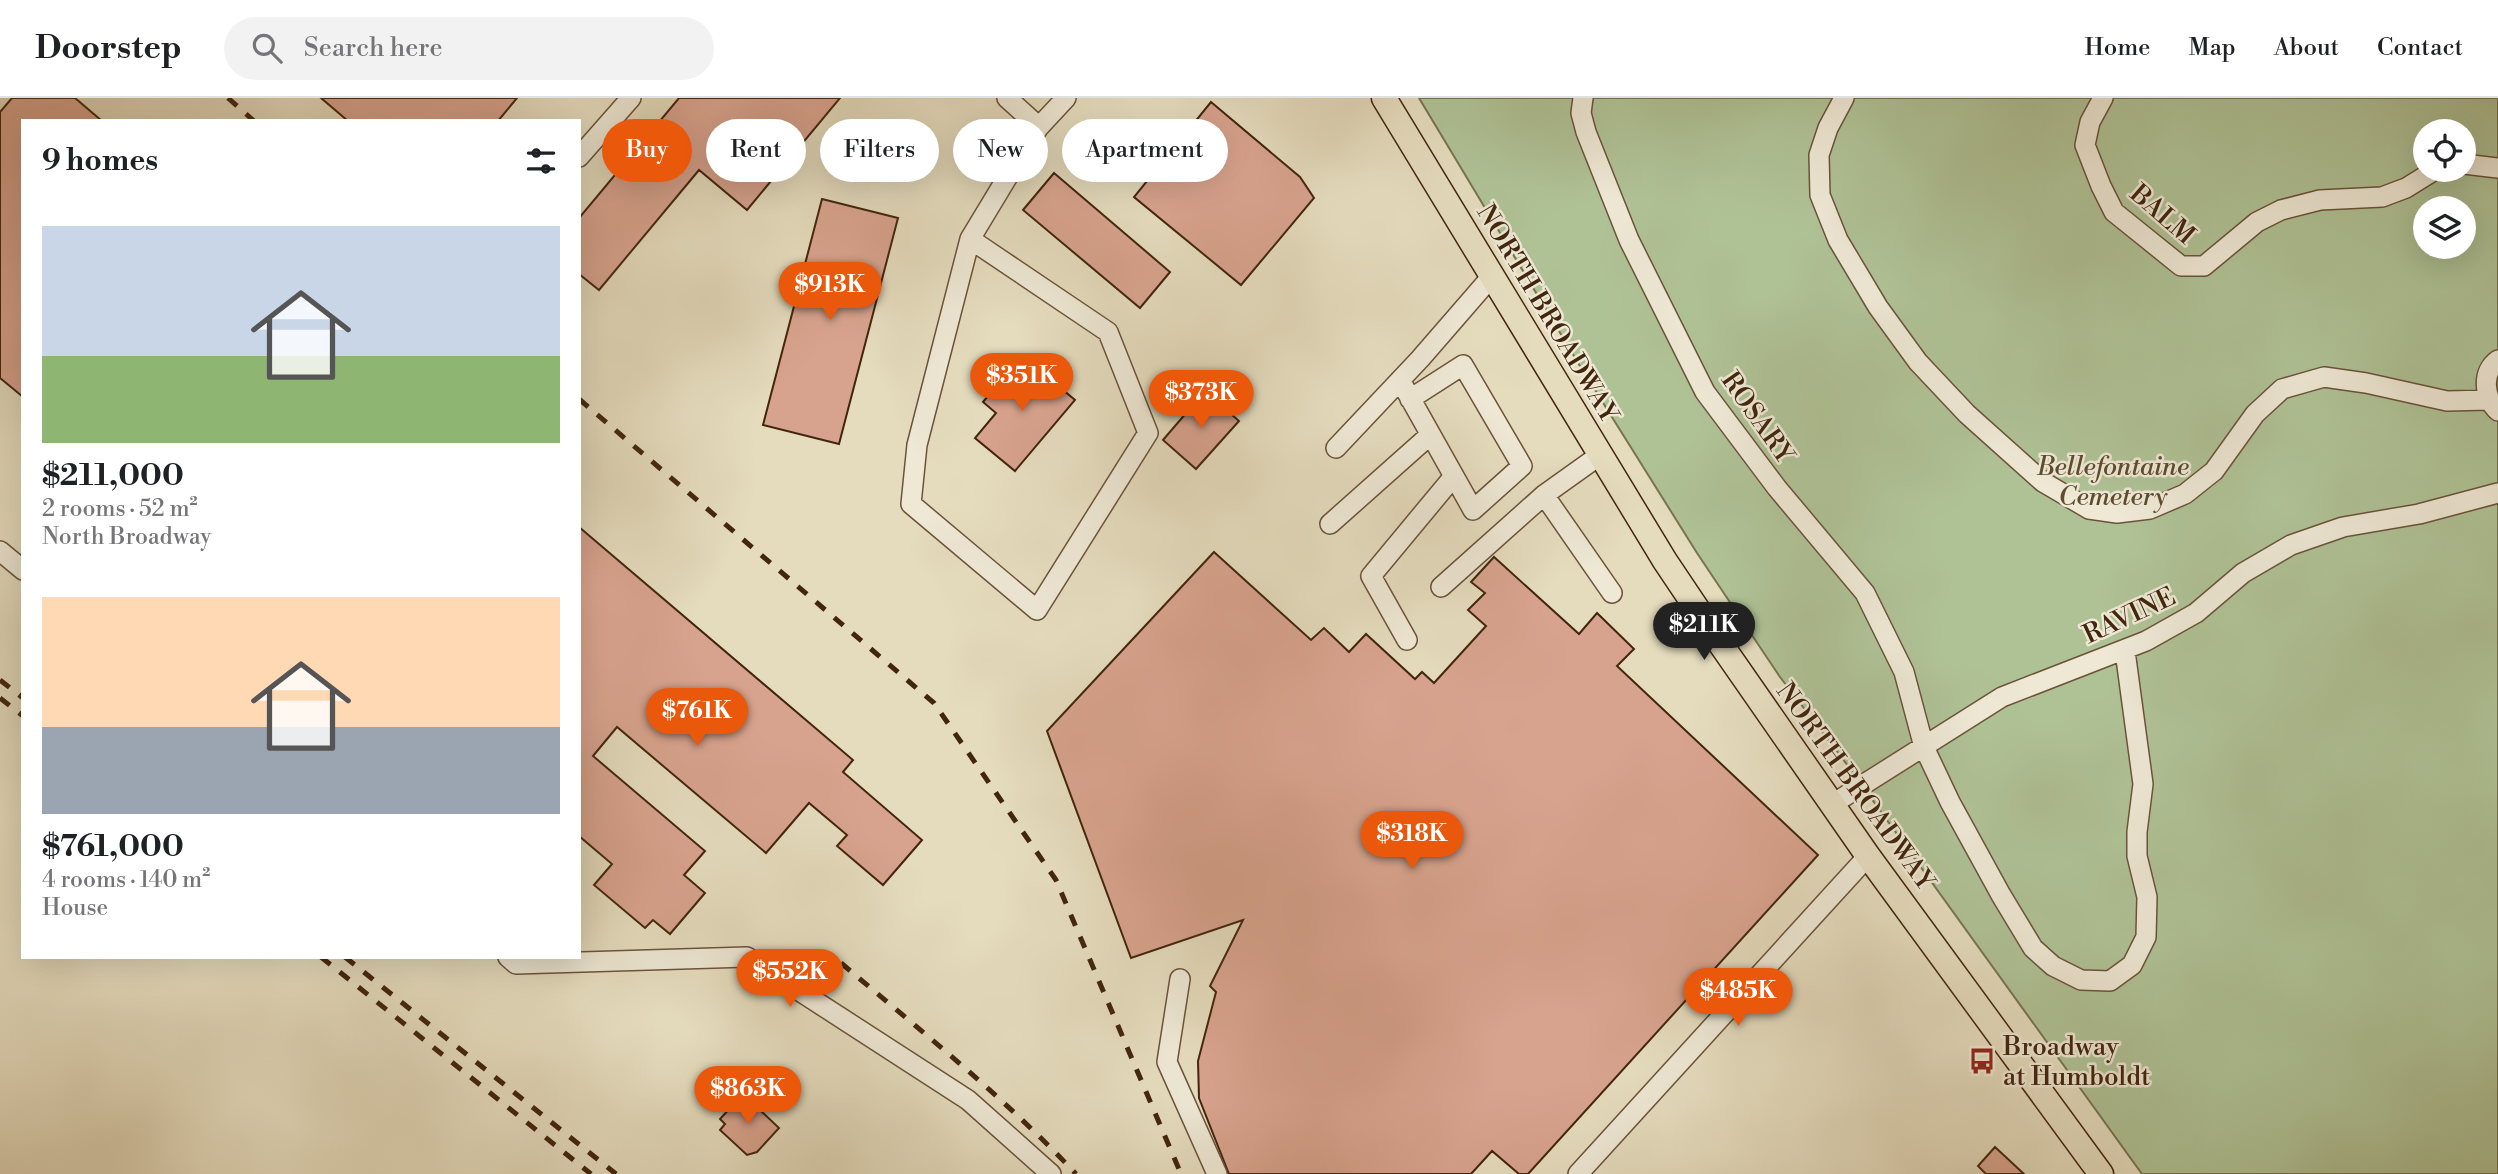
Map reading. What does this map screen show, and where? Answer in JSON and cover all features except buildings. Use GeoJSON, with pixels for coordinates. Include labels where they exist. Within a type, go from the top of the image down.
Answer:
{"type":"FeatureCollection","features":[{"type":"Feature","properties":{"kind":"main road","name":"NORTH BROADWAY"},"geometry":{"type":"LineString","coordinates":[[1384,98],[1700,615],[2091,1170]]}},
{"type":"Feature","properties":{"kind":"street"},"geometry":{"type":"LineString","coordinates":[[581,155],[631,98]]}},
{"type":"Feature","properties":{"kind":"street"},"geometry":{"type":"LineString","coordinates":[[1007,98],[1030,119]]}},
{"type":"Feature","properties":{"kind":"street"},"geometry":{"type":"LineString","coordinates":[[1046,119],[1066,98]]}},
{"type":"Feature","properties":{"kind":"street","name":"ROSARY"},"geometry":{"type":"LineString","coordinates":[[1583,98],[1581,113],[1586,132],[1629,240],[1705,392],[1777,488],[1865,593],[1904,672],[1924,747],[1950,802],[2033,948],[2053,966],[2081,980],[2110,981],[2132,965],[2146,937],[2147,897],[2137,856],[2143,783],[2125,651]]}},
{"type":"Feature","properties":{"kind":"street"},"geometry":{"type":"LineString","coordinates":[[1844,98],[1828,128],[1819,155],[1820,195],[1838,240],[1878,307],[1918,362],[1967,414],[2043,482],[2089,509],[2117,513],[2150,509],[2185,494],[2214,471],[2255,414],[2282,389],[2324,377],[2366,383],[2447,401],[2493,405],[2486,380],[2491,364],[2498,360]]}},
{"type":"Feature","properties":{"kind":"street","name":"BALM"},"geometry":{"type":"LineString","coordinates":[[2103,98],[2090,122],[2085,145],[2101,186],[2114,212],[2181,266],[2204,266],[2257,222],[2281,210],[2320,200],[2382,197],[2416,182]]}},
{"type":"Feature","properties":{"kind":"street"},"geometry":{"type":"LineString","coordinates":[[2476,164],[2498,168]]}},
{"type":"Feature","properties":{"kind":"street"},"geometry":{"type":"LineString","coordinates":[[971,239],[1108,332],[1148,433],[1037,610],[911,505],[917,445],[971,239],[1006,182]]}},
{"type":"Feature","properties":{"kind":"street"},"geometry":{"type":"LineString","coordinates":[[1336,448],[1492,276]]}},
{"type":"Feature","properties":{"kind":"street"},"geometry":{"type":"LineString","coordinates":[[1400,380],[1410,399],[1430,435],[1473,510],[1522,466],[1463,365],[1410,399]]}},
{"type":"Feature","properties":{"kind":"street"},"geometry":{"type":"LineString","coordinates":[[1330,524],[1430,435]]}},
{"type":"Feature","properties":{"kind":"street"},"geometry":{"type":"LineString","coordinates":[[1441,587],[1544,495],[1600,455]]}},
{"type":"Feature","properties":{"kind":"street"},"geometry":{"type":"LineString","coordinates":[[1407,640],[1371,576],[1454,476]]}},
{"type":"Feature","properties":{"kind":"street","name":"RAVINE"},"geometry":{"type":"LineString","coordinates":[[1831,804],[2002,697],[2046,678],[2125,651],[2196,613],[2243,573],[2291,545],[2343,527],[2419,513],[2498,493]]}},
{"type":"Feature","properties":{"kind":"street"},"geometry":{"type":"LineString","coordinates":[[1544,495],[1612,593]]}},
{"type":"Feature","properties":{"kind":"street"},"geometry":{"type":"LineString","coordinates":[[0,551],[21,567]]}},
{"type":"Feature","properties":{"kind":"street"},"geometry":{"type":"LineString","coordinates":[[1578,1174],[1868,856]]}},
{"type":"Feature","properties":{"kind":"street"},"geometry":{"type":"LineString","coordinates":[[510,959],[516,964],[747,957],[968,1100],[1051,1174]]}},
{"type":"Feature","properties":{"kind":"street"},"geometry":{"type":"LineString","coordinates":[[1180,979],[1167,1062],[1217,1174]]}},
{"type":"Feature","properties":{"kind":"green space","name":"Bellefontaine Cemetery"},"geometry":{"type":"Polygon","coordinates":[[[1419,98],[2498,98],[2498,1174],[2142,1174],[1845,762],[1780,677],[1697,553],[1580,366],[1419,98]]]}},
{"type":"Feature","properties":{"kind":"railway"},"geometry":{"type":"LineString","coordinates":[[228,98],[252,119]]}},
{"type":"Feature","properties":{"kind":"railway"},"geometry":{"type":"LineString","coordinates":[[581,401],[934,703],[1056,880],[1181,1174]]}},
{"type":"Feature","properties":{"kind":"railway"},"geometry":{"type":"LineString","coordinates":[[0,680],[21,696]]}},
{"type":"Feature","properties":{"kind":"railway"},"geometry":{"type":"LineString","coordinates":[[0,698],[21,714]]}},
{"type":"Feature","properties":{"kind":"railway"},"geometry":{"type":"LineString","coordinates":[[323,959],[591,1174]]}},
{"type":"Feature","properties":{"kind":"railway"},"geometry":{"type":"LineString","coordinates":[[347,959],[616,1174]]}},
{"type":"Feature","properties":{"kind":"railway"},"geometry":{"type":"LineString","coordinates":[[841,963],[991,1091],[1076,1174]]}},
{"type":"Feature","properties":{"kind":"place","name":"Broadway at Humboldt"},"geometry":{"type":"Point","coordinates":[1982,1061]}}]}
